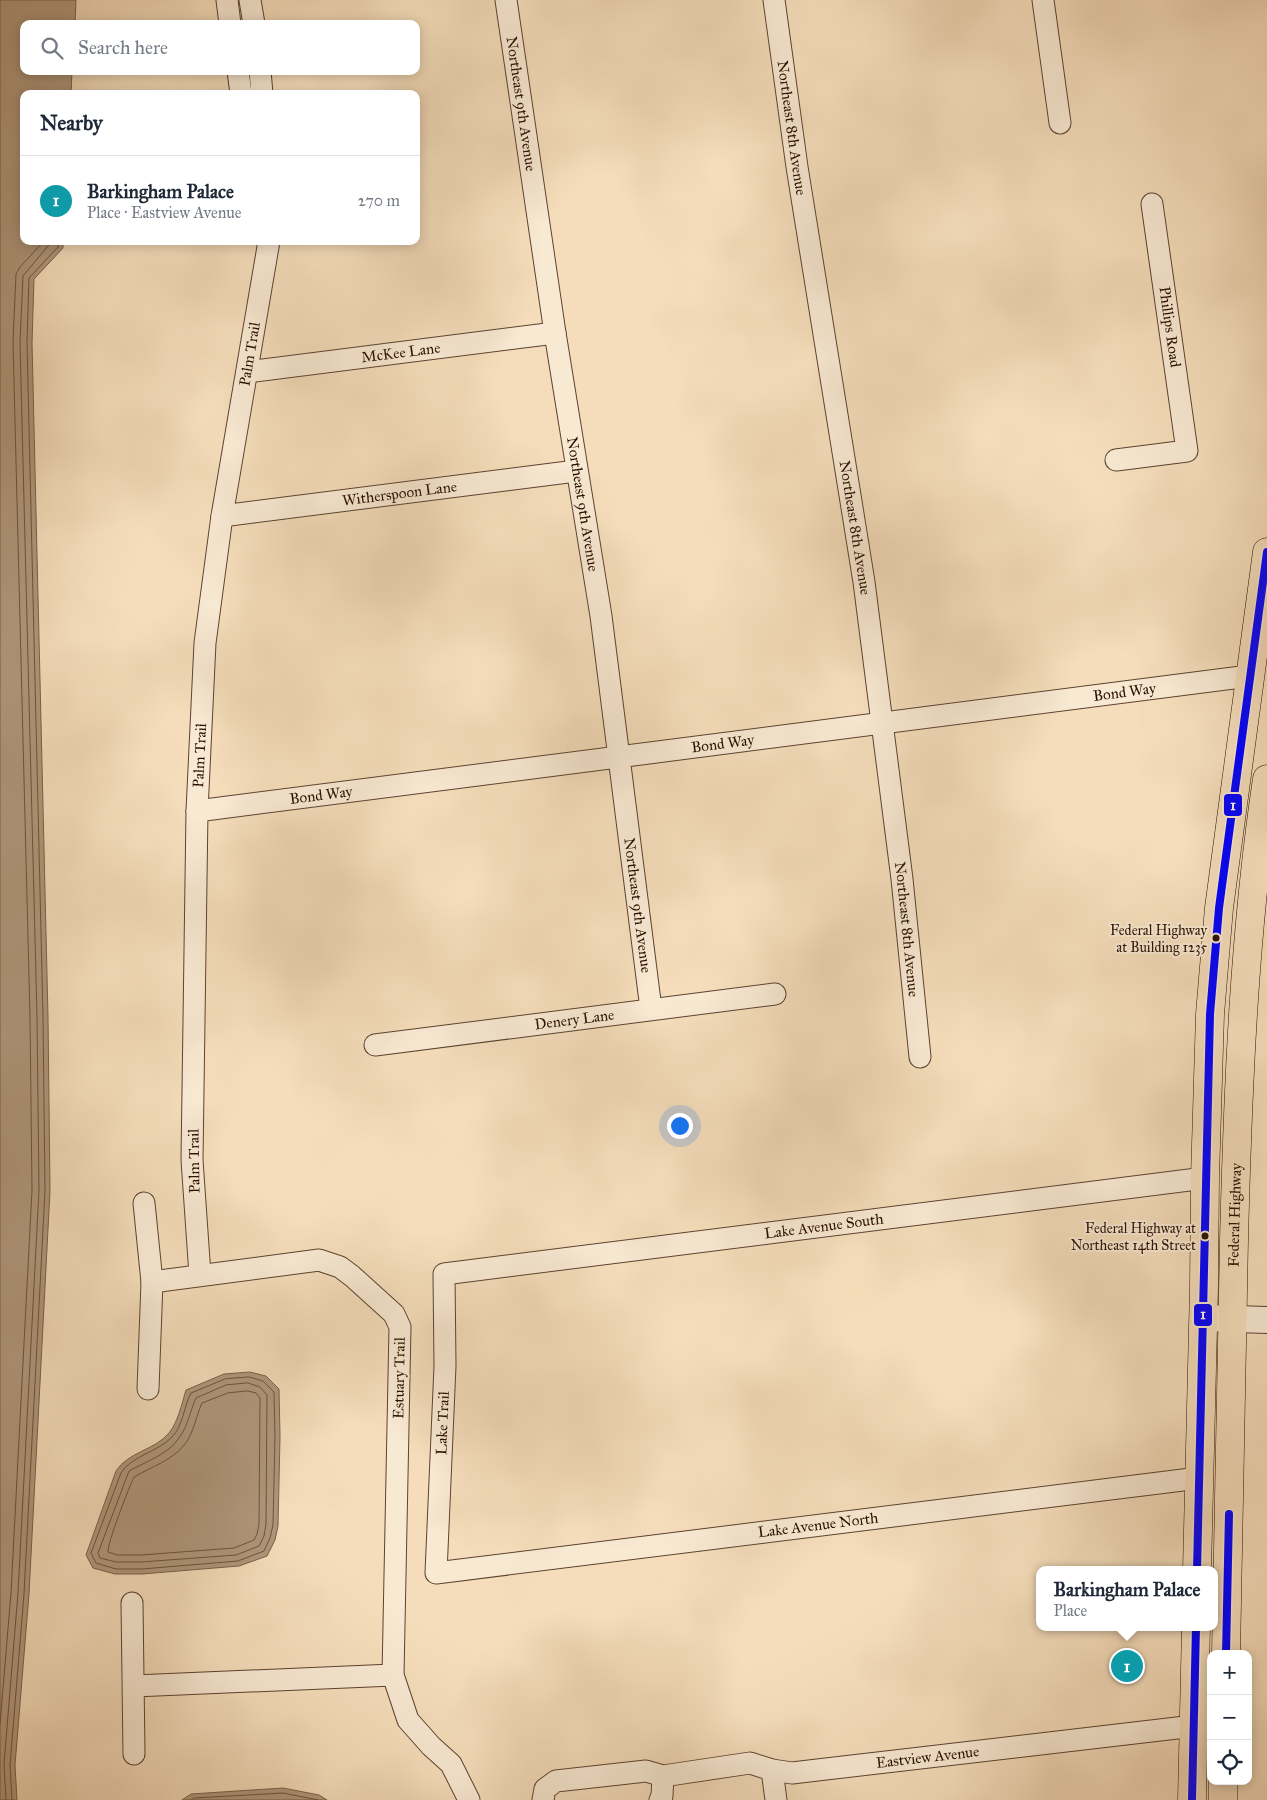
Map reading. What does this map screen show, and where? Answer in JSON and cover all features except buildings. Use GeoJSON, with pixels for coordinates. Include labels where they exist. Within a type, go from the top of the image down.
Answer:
{"type":"FeatureCollection","features":[{"type":"Feature","properties":{"kind":"main road","name":"Federal Highway"},"geometry":{"type":"LineString","coordinates":[[1197,1566],[1209,1042],[1217,933],[1249,676],[1267,552]]}},
{"type":"Feature","properties":{"kind":"main road","name":"Federal Highway"},"geometry":{"type":"LineString","coordinates":[[1226,1650],[1238,1087],[1245,971],[1257,846],[1267,779]]}},
{"type":"Feature","properties":{"kind":"main road"},"geometry":{"type":"LineString","coordinates":[[1192,1800],[1196,1631]]}},
{"type":"Feature","properties":{"kind":"main road"},"geometry":{"type":"LineString","coordinates":[[1194,1726],[1207,1743]]}},
{"type":"Feature","properties":{"kind":"main road"},"geometry":{"type":"LineString","coordinates":[[1223,1785],[1223,1800]]}},
{"type":"Feature","properties":{"kind":"street"},"geometry":{"type":"LineString","coordinates":[[227,0],[230,20]]}},
{"type":"Feature","properties":{"kind":"street"},"geometry":{"type":"LineString","coordinates":[[250,0],[253,20]]}},
{"type":"Feature","properties":{"kind":"street","name":"Northeast 9th Avenue"},"geometry":{"type":"LineString","coordinates":[[506,0],[576,471],[601,616],[651,1009]]}},
{"type":"Feature","properties":{"kind":"street","name":"Northeast 8th Avenue"},"geometry":{"type":"LineString","coordinates":[[774,0],[798,167],[864,582],[902,879],[920,1057]]}},
{"type":"Feature","properties":{"kind":"street"},"geometry":{"type":"LineString","coordinates":[[1043,0],[1060,123]]}},
{"type":"Feature","properties":{"kind":"street"},"geometry":{"type":"LineString","coordinates":[[239,75],[241,90]]}},
{"type":"Feature","properties":{"kind":"street"},"geometry":{"type":"LineString","coordinates":[[260,75],[262,90]]}},
{"type":"Feature","properties":{"kind":"street","name":"Phillips Road"},"geometry":{"type":"LineString","coordinates":[[1116,460],[1188,451],[1152,204]]}},
{"type":"Feature","properties":{"kind":"street","name":"Palm Trail"},"geometry":{"type":"LineString","coordinates":[[200,1275],[192,1160],[197,811],[205,643],[222,516],[268,245]]}},
{"type":"Feature","properties":{"kind":"street","name":"McKee Lane"},"geometry":{"type":"LineString","coordinates":[[247,372],[555,333]]}},
{"type":"Feature","properties":{"kind":"street","name":"Witherspoon Lane"},"geometry":{"type":"LineString","coordinates":[[222,516],[576,471]]}},
{"type":"Feature","properties":{"kind":"street","name":"Bond Way"},"geometry":{"type":"LineString","coordinates":[[197,811],[1249,676]]}},
{"type":"Feature","properties":{"kind":"street","name":"Denery Lane"},"geometry":{"type":"LineString","coordinates":[[375,1044],[775,994]]}},
{"type":"Feature","properties":{"kind":"street","name":"Lake Avenue South"},"geometry":{"type":"LineString","coordinates":[[444,1274],[1205,1178]]}},
{"type":"Feature","properties":{"kind":"street"},"geometry":{"type":"LineString","coordinates":[[144,1203],[152,1282],[148,1389]]}},
{"type":"Feature","properties":{"kind":"street","name":"Estuary Trail"},"geometry":{"type":"LineString","coordinates":[[152,1282],[319,1260],[340,1267],[381,1300],[394,1314],[400,1327],[393,1675],[408,1720],[430,1746],[451,1764],[469,1800]]}},
{"type":"Feature","properties":{"kind":"street","name":"Lake Trail"},"geometry":{"type":"LineString","coordinates":[[436,1572],[445,1366],[444,1274]]}},
{"type":"Feature","properties":{"kind":"street"},"geometry":{"type":"LineString","coordinates":[[1203,1318],[1267,1320]]}},
{"type":"Feature","properties":{"kind":"street","name":"Lake Avenue North"},"geometry":{"type":"LineString","coordinates":[[436,1572],[1199,1478]]}},
{"type":"Feature","properties":{"kind":"street"},"geometry":{"type":"LineString","coordinates":[[132,1603],[134,1754]]}},
{"type":"Feature","properties":{"kind":"street"},"geometry":{"type":"LineString","coordinates":[[134,1686],[393,1675]]}},
{"type":"Feature","properties":{"kind":"street","name":"Eastview Avenue"},"geometry":{"type":"LineString","coordinates":[[543,1800],[544,1788],[556,1781],[646,1771],[663,1776],[750,1763],[772,1770],[792,1773],[1194,1726]]}},
{"type":"Feature","properties":{"kind":"street"},"geometry":{"type":"LineString","coordinates":[[772,1770],[776,1800]]}},
{"type":"Feature","properties":{"kind":"street"},"geometry":{"type":"LineString","coordinates":[[660,1800],[663,1776]]}},
{"type":"Feature","properties":{"kind":"water"},"geometry":{"type":"Polygon","coordinates":[[[0,0],[76,0],[75,20],[20,20],[20,75],[72,75],[71,90],[20,90],[20,245],[63,245],[63,248],[34,279],[32,343],[48,1017],[50,1191],[29,1594],[15,1765],[17,1800],[0,1800],[0,0]]]}},
{"type":"Feature","properties":{"kind":"water"},"geometry":{"type":"Polygon","coordinates":[[[250,1372],[266,1376],[279,1389],[278,1526],[275,1540],[267,1556],[239,1566],[142,1574],[115,1574],[93,1568],[86,1555],[116,1471],[127,1459],[163,1439],[169,1433],[177,1418],[186,1390],[224,1374],[250,1372]]]}},
{"type":"Feature","properties":{"kind":"water"},"geometry":{"type":"Polygon","coordinates":[[[283,1788],[319,1795],[327,1800],[182,1800],[191,1794],[283,1788]]]}},
{"type":"Feature","properties":{"kind":"transit line","name":"1"},"geometry":{"type":"LineString","coordinates":[[1197,1566],[1210,1014],[1219,908],[1267,552]]}},
{"type":"Feature","properties":{"kind":"transit line","name":"1"},"geometry":{"type":"LineString","coordinates":[[1226,1650],[1229,1514]]}},
{"type":"Feature","properties":{"kind":"transit line","name":"1"},"geometry":{"type":"LineString","coordinates":[[1192,1800],[1196,1631]]}},
{"type":"Feature","properties":{"kind":"place","name":"Federal Highway at Building 1235"},"geometry":{"type":"Point","coordinates":[1216,938]}},
{"type":"Feature","properties":{"kind":"place","name":"Federal Highway at Northeast 14th Street"},"geometry":{"type":"Point","coordinates":[1205,1236]}},
{"type":"Feature","properties":{"kind":"place","name":"Barkingham Palace"},"geometry":{"type":"Point","coordinates":[1127,1666]}}]}
